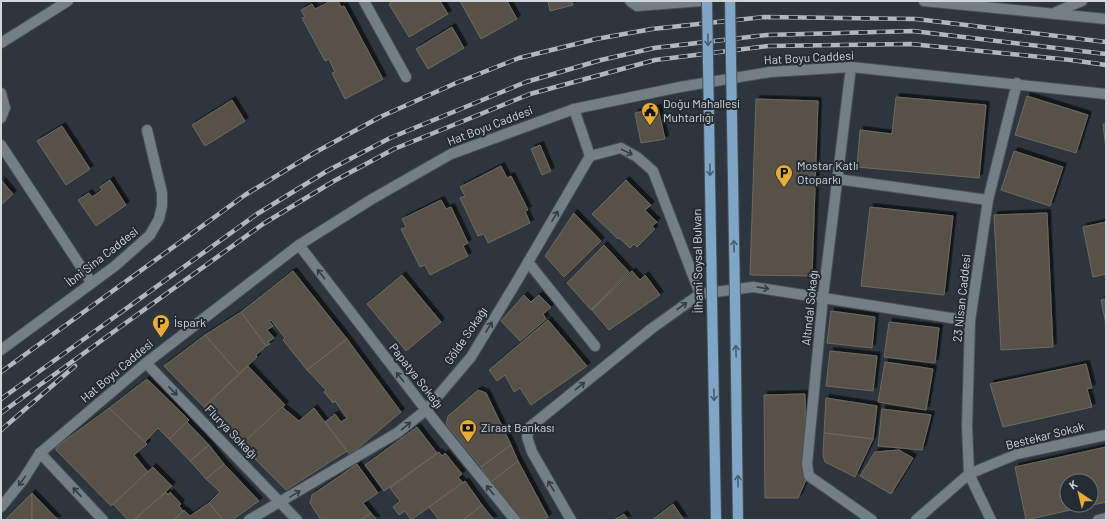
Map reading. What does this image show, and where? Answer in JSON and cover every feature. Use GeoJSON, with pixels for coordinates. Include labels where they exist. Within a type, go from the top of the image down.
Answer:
{"type":"FeatureCollection","features":[{"type":"Feature","properties":{"kind":"main road","name":"İlhami Soysal Bulvarı"},"geometry":{"type":"LineString","coordinates":[[707,1],[716,520]]}},
{"type":"Feature","properties":{"kind":"main road"},"geometry":{"type":"LineString","coordinates":[[730,1],[738,520]]}},
{"type":"Feature","properties":{"kind":"street"},"geometry":{"type":"LineString","coordinates":[[1,43],[68,1]]}},
{"type":"Feature","properties":{"kind":"street"},"geometry":{"type":"LineString","coordinates":[[364,1],[406,77]]}},
{"type":"Feature","properties":{"kind":"street"},"geometry":{"type":"LineString","coordinates":[[634,3],[701,1]]}},
{"type":"Feature","properties":{"kind":"street"},"geometry":{"type":"LineString","coordinates":[[924,1],[975,3],[1106,19]]}},
{"type":"Feature","properties":{"kind":"street"},"geometry":{"type":"LineString","coordinates":[[1054,13],[1082,1]]}},
{"type":"Feature","properties":{"kind":"street","name":"Hat Boyu Caddesi"},"geometry":{"type":"LineString","coordinates":[[1,507],[23,480],[40,453],[146,363],[299,246],[372,199],[451,154],[573,109],[680,87],[770,72],[851,67],[1017,83],[1106,94]]}},
{"type":"Feature","properties":{"kind":"street","name":"Altındal Sokağı"},"geometry":{"type":"LineString","coordinates":[[851,67],[823,297],[807,464],[809,476],[872,520]]}},
{"type":"Feature","properties":{"kind":"street","name":"23 Nisan Caddesi"},"geometry":{"type":"LineString","coordinates":[[969,474],[967,426],[970,321],[988,200],[1017,83]]}},
{"type":"Feature","properties":{"kind":"street"},"geometry":{"type":"LineString","coordinates":[[1,94],[4,108],[1,118]]}},
{"type":"Feature","properties":{"kind":"street"},"geometry":{"type":"LineString","coordinates":[[573,109],[586,152],[590,156],[621,148],[637,157],[653,171],[700,294]]}},
{"type":"Feature","properties":{"kind":"street","name":"İbni Sina Caddesi"},"geometry":{"type":"LineString","coordinates":[[1,350],[137,247],[150,235],[159,219],[162,206],[162,193],[148,130]]}},
{"type":"Feature","properties":{"kind":"street"},"geometry":{"type":"LineString","coordinates":[[1,145],[91,282]]}},
{"type":"Feature","properties":{"kind":"street","name":"Gölde Sokağı"},"geometry":{"type":"LineString","coordinates":[[249,520],[397,433],[426,410],[471,357],[590,156]]}},
{"type":"Feature","properties":{"kind":"street"},"geometry":{"type":"LineString","coordinates":[[837,179],[988,200]]}},
{"type":"Feature","properties":{"kind":"street","name":"Papatya Sokağı"},"geometry":{"type":"LineString","coordinates":[[299,246],[426,410],[514,520]]}},
{"type":"Feature","properties":{"kind":"street"},"geometry":{"type":"LineString","coordinates":[[528,262],[595,346]]}},
{"type":"Feature","properties":{"kind":"street"},"geometry":{"type":"LineString","coordinates":[[571,520],[532,452],[527,437],[530,427],[651,329],[700,294],[753,287],[970,321]]}},
{"type":"Feature","properties":{"kind":"street","name":"Flurya Sokağı"},"geometry":{"type":"LineString","coordinates":[[146,363],[297,520]]}},
{"type":"Feature","properties":{"kind":"street","name":"Bestekar Sokak"},"geometry":{"type":"LineString","coordinates":[[969,474],[1017,454],[1106,434]]}},
{"type":"Feature","properties":{"kind":"street"},"geometry":{"type":"LineString","coordinates":[[40,453],[103,520]]}},
{"type":"Feature","properties":{"kind":"street"},"geometry":{"type":"LineString","coordinates":[[916,520],[969,474],[991,520]]}},
{"type":"Feature","properties":{"kind":"street"},"geometry":{"type":"LineString","coordinates":[[1098,520],[1106,518]]}},
{"type":"Feature","properties":{"kind":"building"},"geometry":{"type":"Polygon","coordinates":[[[331,1],[338,1],[341,7],[344,6],[383,79],[345,99],[332,73],[335,72],[329,59],[325,61],[302,18],[305,17],[301,10],[312,4],[315,9],[331,1]]]}},
{"type":"Feature","properties":{"kind":"building"},"geometry":{"type":"Polygon","coordinates":[[[394,1],[440,1],[448,14],[409,37],[389,4],[394,1]]]}},
{"type":"Feature","properties":{"kind":"building"},"geometry":{"type":"Polygon","coordinates":[[[460,1],[507,1],[517,19],[481,39],[460,1]]]}},
{"type":"Feature","properties":{"kind":"building"},"geometry":{"type":"Polygon","coordinates":[[[548,1],[572,1],[573,5],[550,11],[548,1]]]}},
{"type":"Feature","properties":{"kind":"building"},"geometry":{"type":"Polygon","coordinates":[[[452,27],[464,48],[428,69],[416,49],[452,27]]]}},
{"type":"Feature","properties":{"kind":"building"},"geometry":{"type":"Polygon","coordinates":[[[1027,96],[1088,115],[1076,153],[1015,135],[1027,96]]]}},
{"type":"Feature","properties":{"kind":"building"},"geometry":{"type":"Polygon","coordinates":[[[896,97],[986,105],[979,178],[857,167],[860,130],[892,134],[896,97]]]}},
{"type":"Feature","properties":{"kind":"building","name":"Mostar Katlı Otoparkı"},"geometry":{"type":"Polygon","coordinates":[[[756,99],[818,101],[812,276],[750,275],[756,99]]]}},
{"type":"Feature","properties":{"kind":"building"},"geometry":{"type":"Polygon","coordinates":[[[232,100],[245,121],[205,146],[192,125],[232,100]]]}},
{"type":"Feature","properties":{"kind":"building","name":"Doğu Mahallesi Muhtarlığı"},"geometry":{"type":"Polygon","coordinates":[[[658,108],[665,139],[641,143],[635,113],[658,108]]]}},
{"type":"Feature","properties":{"kind":"building"},"geometry":{"type":"Polygon","coordinates":[[[1103,124],[1106,124],[1106,150],[1103,124]]]}},
{"type":"Feature","properties":{"kind":"building"},"geometry":{"type":"Polygon","coordinates":[[[62,126],[90,169],[66,185],[37,141],[62,126]]]}},
{"type":"Feature","properties":{"kind":"building"},"geometry":{"type":"Polygon","coordinates":[[[540,145],[551,171],[542,175],[531,149],[540,145]]]}},
{"type":"Feature","properties":{"kind":"building"},"geometry":{"type":"Polygon","coordinates":[[[1014,151],[1063,167],[1050,206],[1001,190],[1014,151]]]}},
{"type":"Feature","properties":{"kind":"building"},"geometry":{"type":"Polygon","coordinates":[[[501,166],[507,178],[511,176],[528,210],[525,211],[530,223],[488,243],[484,234],[478,236],[460,198],[465,196],[460,187],[501,166]]]}},
{"type":"Feature","properties":{"kind":"building"},"geometry":{"type":"Polygon","coordinates":[[[1,180],[13,194],[1,205],[1,180]]]}},
{"type":"Feature","properties":{"kind":"building"},"geometry":{"type":"Polygon","coordinates":[[[110,180],[126,205],[96,226],[78,200],[89,193],[92,197],[102,190],[100,187],[110,180]]]}},
{"type":"Feature","properties":{"kind":"building"},"geometry":{"type":"Polygon","coordinates":[[[626,180],[651,205],[645,210],[657,222],[652,226],[655,229],[637,247],[634,244],[630,248],[619,238],[618,239],[592,214],[626,180]]]}},
{"type":"Feature","properties":{"kind":"building"},"geometry":{"type":"Polygon","coordinates":[[[441,200],[446,209],[451,207],[468,243],[463,246],[468,256],[430,275],[425,265],[420,267],[401,229],[406,227],[402,219],[441,200]]]}},
{"type":"Feature","properties":{"kind":"building"},"geometry":{"type":"Polygon","coordinates":[[[870,207],[953,216],[944,295],[861,286],[870,207]]]}},
{"type":"Feature","properties":{"kind":"building"},"geometry":{"type":"Polygon","coordinates":[[[574,213],[601,241],[564,277],[545,256],[574,213]]]}},
{"type":"Feature","properties":{"kind":"building"},"geometry":{"type":"Polygon","coordinates":[[[1047,213],[1053,347],[1001,350],[994,215],[1047,213]]]}},
{"type":"Feature","properties":{"kind":"building"},"geometry":{"type":"Polygon","coordinates":[[[1106,222],[1106,274],[1093,277],[1083,227],[1106,222]]]}},
{"type":"Feature","properties":{"kind":"building"},"geometry":{"type":"Polygon","coordinates":[[[604,245],[629,272],[591,310],[567,283],[604,245]]]}},
{"type":"Feature","properties":{"kind":"building"},"geometry":{"type":"Polygon","coordinates":[[[293,271],[347,339],[307,370],[283,340],[285,338],[271,320],[269,321],[273,326],[267,330],[274,338],[268,342],[270,344],[266,346],[241,312],[293,271]]]}},
{"type":"Feature","properties":{"kind":"building"},"geometry":{"type":"Polygon","coordinates":[[[632,271],[640,280],[645,275],[660,295],[609,330],[592,310],[632,271]]]}},
{"type":"Feature","properties":{"kind":"building"},"geometry":{"type":"Polygon","coordinates":[[[402,275],[441,322],[406,351],[367,304],[402,275]]]}},
{"type":"Feature","properties":{"kind":"building"},"geometry":{"type":"Polygon","coordinates":[[[524,295],[531,302],[539,295],[551,307],[543,314],[546,319],[520,341],[501,321],[524,295]]]}},
{"type":"Feature","properties":{"kind":"building"},"geometry":{"type":"Polygon","coordinates":[[[1106,299],[1106,325],[1101,300],[1106,299]]]}},
{"type":"Feature","properties":{"kind":"building"},"geometry":{"type":"Polygon","coordinates":[[[831,311],[875,317],[872,348],[827,343],[831,311]]]}},
{"type":"Feature","properties":{"kind":"building"},"geometry":{"type":"Polygon","coordinates":[[[241,312],[266,346],[239,374],[205,335],[241,312]]]}},
{"type":"Feature","properties":{"kind":"building"},"geometry":{"type":"Polygon","coordinates":[[[548,320],[587,366],[531,405],[520,388],[514,392],[505,375],[497,381],[489,370],[548,320]]]}},
{"type":"Feature","properties":{"kind":"building"},"geometry":{"type":"Polygon","coordinates":[[[889,322],[939,328],[935,363],[884,357],[889,322]]]}},
{"type":"Feature","properties":{"kind":"building"},"geometry":{"type":"Polygon","coordinates":[[[205,335],[239,374],[204,407],[164,366],[205,335]]]}},
{"type":"Feature","properties":{"kind":"building"},"geometry":{"type":"Polygon","coordinates":[[[347,339],[401,412],[350,455],[325,422],[335,414],[341,422],[347,418],[335,401],[333,403],[324,392],[326,390],[307,370],[347,339]]]}},
{"type":"Feature","properties":{"kind":"building"},"geometry":{"type":"Polygon","coordinates":[[[830,351],[877,356],[873,391],[826,386],[830,351]]]}},
{"type":"Feature","properties":{"kind":"building"},"geometry":{"type":"Polygon","coordinates":[[[885,362],[933,369],[926,410],[878,402],[885,362]]]}},
{"type":"Feature","properties":{"kind":"building"},"geometry":{"type":"Polygon","coordinates":[[[1086,364],[1092,388],[1087,389],[1092,407],[1003,427],[990,384],[1086,364]]]}},
{"type":"Feature","properties":{"kind":"building"},"geometry":{"type":"Polygon","coordinates":[[[248,366],[285,405],[241,445],[204,407],[248,366]]]}},
{"type":"Feature","properties":{"kind":"building"},"geometry":{"type":"Polygon","coordinates":[[[147,379],[189,420],[169,439],[158,428],[145,442],[109,408],[147,379]]]}},
{"type":"Feature","properties":{"kind":"building"},"geometry":{"type":"Polygon","coordinates":[[[478,390],[486,393],[511,445],[481,467],[446,424],[448,416],[478,390]]]}},
{"type":"Feature","properties":{"kind":"building"},"geometry":{"type":"Polygon","coordinates":[[[805,394],[806,480],[798,498],[765,498],[764,395],[805,394]]]}},
{"type":"Feature","properties":{"kind":"building"},"geometry":{"type":"Polygon","coordinates":[[[826,398],[877,406],[873,439],[824,433],[826,398]]]}},
{"type":"Feature","properties":{"kind":"building"},"geometry":{"type":"Polygon","coordinates":[[[282,407],[299,421],[314,408],[347,451],[286,490],[241,445],[282,407]]]}},
{"type":"Feature","properties":{"kind":"building"},"geometry":{"type":"Polygon","coordinates":[[[109,408],[147,444],[134,455],[148,472],[111,506],[56,450],[56,447],[109,408]]]}},
{"type":"Feature","properties":{"kind":"building"},"geometry":{"type":"Polygon","coordinates":[[[882,409],[931,415],[922,450],[878,446],[882,409]]]}},
{"type":"Feature","properties":{"kind":"building"},"geometry":{"type":"Polygon","coordinates":[[[187,422],[209,445],[190,461],[169,439],[187,422]]]}},
{"type":"Feature","properties":{"kind":"building"},"geometry":{"type":"Polygon","coordinates":[[[417,427],[437,453],[384,491],[365,465],[417,427]]]}},
{"type":"Feature","properties":{"kind":"building"},"geometry":{"type":"Polygon","coordinates":[[[824,433],[873,439],[855,477],[825,462],[823,456],[824,433]]]}},
{"type":"Feature","properties":{"kind":"building"},"geometry":{"type":"Polygon","coordinates":[[[209,445],[224,464],[206,479],[190,461],[209,445]]]}},
{"type":"Feature","properties":{"kind":"building"},"geometry":{"type":"Polygon","coordinates":[[[511,445],[518,461],[491,482],[481,467],[511,445]]]}},
{"type":"Feature","properties":{"kind":"building"},"geometry":{"type":"Polygon","coordinates":[[[1106,447],[1106,502],[1099,504],[1099,473],[1059,473],[1059,513],[1026,520],[1015,467],[1106,447]]]}},
{"type":"Feature","properties":{"kind":"building"},"geometry":{"type":"Polygon","coordinates":[[[899,450],[913,458],[891,494],[860,476],[875,452],[899,450]]]}},
{"type":"Feature","properties":{"kind":"building"},"geometry":{"type":"Polygon","coordinates":[[[439,452],[442,456],[445,453],[462,474],[458,477],[463,483],[411,520],[405,511],[399,515],[393,507],[400,501],[390,488],[439,452]]]}},
{"type":"Feature","properties":{"kind":"building"},"geometry":{"type":"Polygon","coordinates":[[[518,461],[548,517],[544,520],[522,520],[491,482],[518,461]]]}},
{"type":"Feature","properties":{"kind":"building"},"geometry":{"type":"Polygon","coordinates":[[[224,464],[259,501],[232,520],[223,520],[209,503],[220,492],[206,479],[224,464]]]}},
{"type":"Feature","properties":{"kind":"building"},"geometry":{"type":"Polygon","coordinates":[[[357,464],[378,493],[363,503],[371,513],[360,520],[321,520],[310,503],[312,495],[357,464]]]}},
{"type":"Feature","properties":{"kind":"building"},"geometry":{"type":"Polygon","coordinates":[[[153,467],[172,486],[134,520],[128,520],[113,504],[153,467]]]}},
{"type":"Feature","properties":{"kind":"building"},"geometry":{"type":"Polygon","coordinates":[[[465,481],[482,505],[463,520],[439,520],[429,507],[465,481]]]}},
{"type":"Feature","properties":{"kind":"building"},"geometry":{"type":"Polygon","coordinates":[[[166,492],[168,495],[170,492],[181,504],[179,506],[183,511],[174,520],[134,520],[166,492]]]}},
{"type":"Feature","properties":{"kind":"building"},"geometry":{"type":"Polygon","coordinates":[[[32,493],[32,520],[5,520],[32,493]]]}},
{"type":"Feature","properties":{"kind":"building"},"geometry":{"type":"Polygon","coordinates":[[[32,493],[58,520],[32,520],[32,493]]]}},
{"type":"Feature","properties":{"kind":"building"},"geometry":{"type":"Polygon","coordinates":[[[209,503],[223,520],[174,520],[184,510],[190,516],[209,503]]]}},
{"type":"Feature","properties":{"kind":"building"},"geometry":{"type":"Polygon","coordinates":[[[673,504],[684,520],[652,520],[673,504]]]}},
{"type":"Feature","properties":{"kind":"building"},"geometry":{"type":"Polygon","coordinates":[[[482,505],[494,520],[463,520],[482,505]]]}},
{"type":"Feature","properties":{"kind":"building"},"geometry":{"type":"Polygon","coordinates":[[[371,513],[377,520],[360,520],[371,513]]]}},
{"type":"Feature","properties":{"kind":"building"},"geometry":{"type":"Polygon","coordinates":[[[624,514],[628,520],[614,520],[624,514]]]}},
{"type":"Feature","properties":{"kind":"railway"},"geometry":{"type":"LineString","coordinates":[[1,372],[245,195],[314,153],[380,117],[456,83],[519,58],[596,39],[652,29],[765,17],[916,19],[1106,42]]}},
{"type":"Feature","properties":{"kind":"railway"},"geometry":{"type":"LineString","coordinates":[[1,399],[257,214],[327,171],[390,138],[526,82],[601,60],[654,48],[767,35],[913,31],[1106,54]]}},
{"type":"Feature","properties":{"kind":"railway"},"geometry":{"type":"LineString","coordinates":[[1,413],[263,224],[334,181],[394,149],[530,94],[655,60],[768,46],[911,44],[1071,60],[1106,65]]}},
{"type":"Feature","properties":{"kind":"railway"},"geometry":{"type":"LineString","coordinates":[[1,430],[75,366]]}},
{"type":"Feature","properties":{"kind":"place","name":"Doğu Mahallesi Muhtarlığı"},"geometry":{"type":"Point","coordinates":[650,126]}},
{"type":"Feature","properties":{"kind":"place","name":"Mostar Katlı Otoparkı"},"geometry":{"type":"Point","coordinates":[784,188]}},
{"type":"Feature","properties":{"kind":"place","name":"İspark"},"geometry":{"type":"Point","coordinates":[161,338]}},
{"type":"Feature","properties":{"kind":"place","name":"Ziraat Bankası"},"geometry":{"type":"Point","coordinates":[468,443]}}]}
